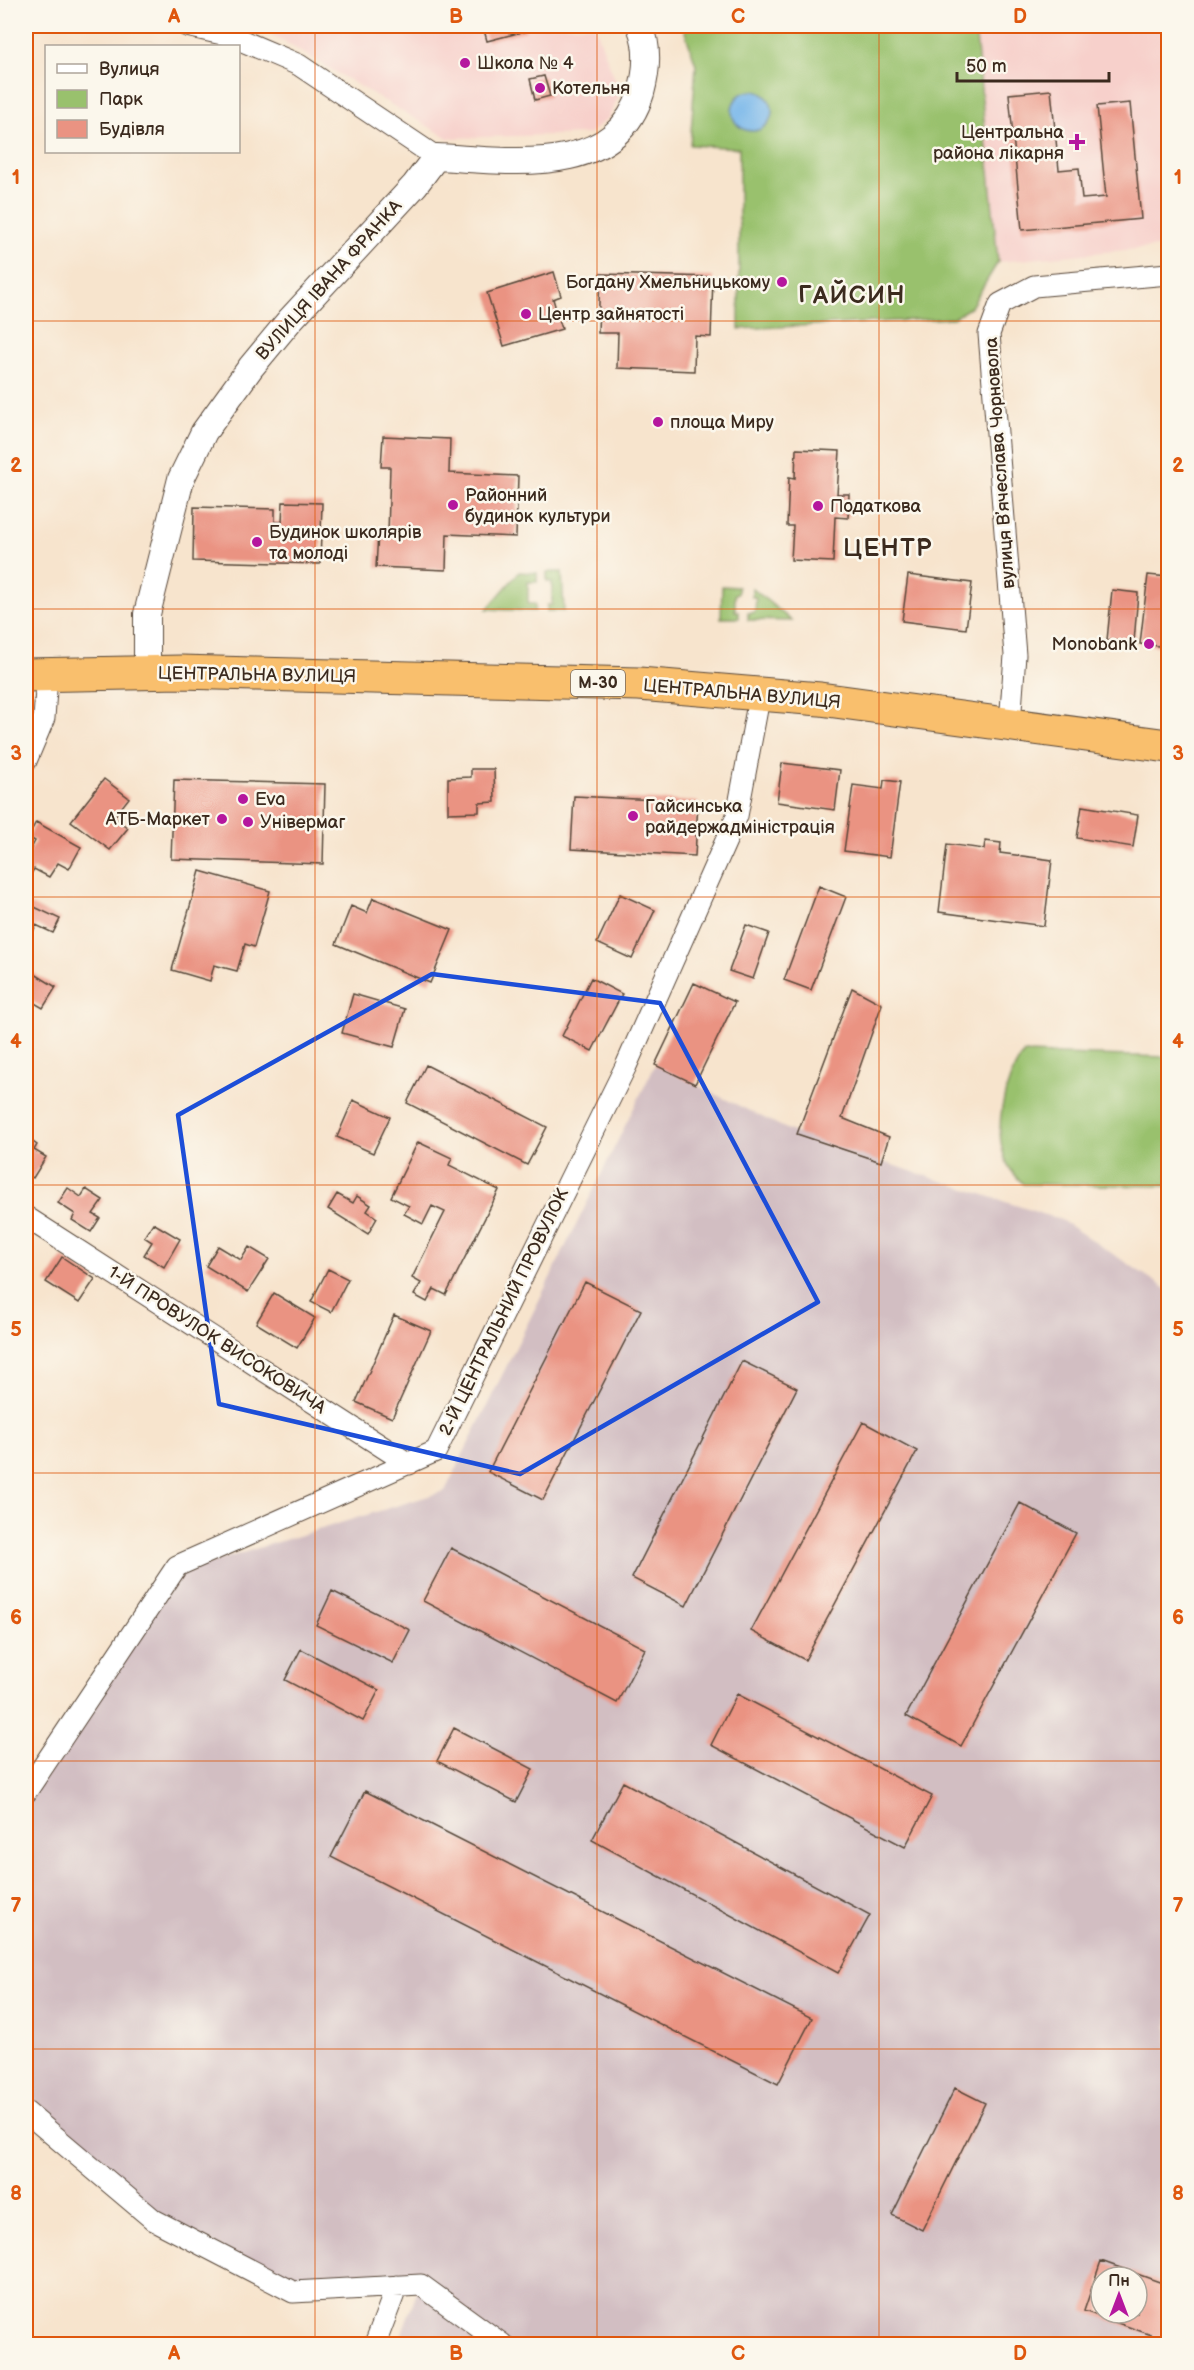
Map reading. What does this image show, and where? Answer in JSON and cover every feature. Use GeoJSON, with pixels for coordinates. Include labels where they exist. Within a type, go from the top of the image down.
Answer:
{"type":"FeatureCollection","features":[{"type":"Feature","properties":{"kind":"highway","name":"ЦЕНТРАЛЬНА ВУЛИЦЯ"},"geometry":{"type":"LineString","coordinates":[[36,676],[147,673],[639,684],[760,693],[1168,746]]}},
{"type":"Feature","properties":{"kind":"street"},"geometry":{"type":"LineString","coordinates":[[188,26],[229,31],[299,65],[436,157],[495,160],[573,157],[602,145],[618,132],[637,106],[647,73],[644,35],[640,26]]}},
{"type":"Feature","properties":{"kind":"street","name":"ВУЛИЦЯ ІВАНА ФРАНКА"},"geometry":{"type":"LineString","coordinates":[[147,673],[147,614],[181,479],[204,432],[251,367],[290,320],[415,185],[436,157]]}},
{"type":"Feature","properties":{"kind":"street","name":"вулиця Вʼячеслава Чорновола"},"geometry":{"type":"LineString","coordinates":[[1010,724],[1015,655],[989,334],[1000,304],[1035,286],[1168,274]]}},
{"type":"Feature","properties":{"kind":"street"},"geometry":{"type":"LineString","coordinates":[[26,761],[44,718],[36,676]]}},
{"type":"Feature","properties":{"kind":"street","name":"2-Й ЦЕНТРАЛЬНИЙ ПРОВУЛОК"},"geometry":{"type":"LineString","coordinates":[[26,1792],[177,1566],[436,1451],[626,1066],[737,816],[760,693]]}},
{"type":"Feature","properties":{"kind":"street","name":"1-Й ПРОВУЛОК ВИСОКОВИЧА"},"geometry":{"type":"LineString","coordinates":[[26,1217],[409,1464]]}},
{"type":"Feature","properties":{"kind":"street"},"geometry":{"type":"LineString","coordinates":[[26,2112],[154,2220],[294,2292],[421,2285],[502,2344]]}},
{"type":"Feature","properties":{"kind":"street"},"geometry":{"type":"LineString","coordinates":[[375,2344],[397,2286]]}},
{"type":"Feature","properties":{"kind":"highlighted area"},"geometry":{"type":"Polygon","coordinates":[[[432,974],[660,1003],[818,1302],[520,1474],[219,1404],[178,1115],[432,974]]]}},
{"type":"Feature","properties":{"kind":"shaded area","name":"Школа № 4"},"geometry":{"type":"Polygon","coordinates":[[[265,26],[595,26],[620,93],[609,117],[589,134],[448,138],[269,33],[265,26]]]}},
{"type":"Feature","properties":{"kind":"shaded area","name":"Центральна района лікарня"},"geometry":{"type":"Polygon","coordinates":[[[996,26],[1168,26],[1168,246],[998,262],[976,37],[996,26]]]}},
{"type":"Feature","properties":{"kind":"shaded area"},"geometry":{"type":"Polygon","coordinates":[[[655,1065],[797,1134],[1061,1220],[1168,1290],[1168,2344],[398,2344],[421,2280],[295,2287],[157,2214],[26,2103],[26,1802],[180,1572],[445,1491],[655,1065]]]}},
{"type":"Feature","properties":{"kind":"green space"},"geometry":{"type":"Polygon","coordinates":[[[683,26],[996,26],[976,37],[998,262],[971,307],[953,318],[739,329],[739,148],[690,145],[696,65],[683,26]]]}},
{"type":"Feature","properties":{"kind":"green space"},"geometry":{"type":"Polygon","coordinates":[[[519,572],[537,573],[537,582],[528,582],[528,604],[535,604],[535,611],[487,609],[519,572]]]}},
{"type":"Feature","properties":{"kind":"green space"},"geometry":{"type":"Polygon","coordinates":[[[547,572],[562,572],[564,611],[547,611],[547,605],[552,605],[552,582],[547,581],[547,572]]]}},
{"type":"Feature","properties":{"kind":"green space"},"geometry":{"type":"Polygon","coordinates":[[[722,586],[738,587],[738,593],[735,594],[735,611],[739,612],[739,618],[721,618],[722,586]]]}},
{"type":"Feature","properties":{"kind":"green space"},"geometry":{"type":"Polygon","coordinates":[[[752,588],[792,621],[748,620],[748,613],[755,612],[756,597],[752,597],[752,588]]]}},
{"type":"Feature","properties":{"kind":"green space"},"geometry":{"type":"Polygon","coordinates":[[[1024,1053],[1168,1057],[1168,1186],[1023,1184],[1009,1168],[1003,1152],[1000,1122],[1006,1092],[1024,1053]]]}},
{"type":"Feature","properties":{"kind":"water"},"geometry":{"type":"Polygon","coordinates":[[[752,91],[766,97],[772,111],[766,125],[752,131],[738,125],[732,111],[738,97],[752,91]]]}},
{"type":"Feature","properties":{"kind":"building"},"geometry":{"type":"Polygon","coordinates":[[[483,26],[524,26],[526,31],[487,41],[483,26]]]}},
{"type":"Feature","properties":{"kind":"building","name":"Котельня"},"geometry":{"type":"Polygon","coordinates":[[[544,76],[550,96],[535,100],[530,79],[544,76]]]}},
{"type":"Feature","properties":{"kind":"building"},"geometry":{"type":"Polygon","coordinates":[[[1051,90],[1059,170],[1079,168],[1082,199],[1106,197],[1097,106],[1130,103],[1141,219],[1022,230],[1009,94],[1051,90]]]}},
{"type":"Feature","properties":{"kind":"building","name":"Центр зайнятості"},"geometry":{"type":"Polygon","coordinates":[[[554,272],[561,296],[553,299],[562,329],[504,346],[487,293],[554,272]]]}},
{"type":"Feature","properties":{"kind":"building"},"geometry":{"type":"Polygon","coordinates":[[[600,274],[713,277],[711,337],[695,336],[694,371],[617,368],[618,333],[598,333],[600,274]]]}},
{"type":"Feature","properties":{"kind":"building","name":"Районний будинок культури"},"geometry":{"type":"Polygon","coordinates":[[[383,436],[450,439],[449,473],[518,476],[516,537],[447,534],[446,570],[376,567],[378,533],[388,534],[390,467],[381,467],[383,436]]]}},
{"type":"Feature","properties":{"kind":"building","name":"Податкова"},"geometry":{"type":"Polygon","coordinates":[[[796,449],[840,451],[837,494],[849,494],[848,518],[835,517],[833,562],[791,560],[793,526],[787,526],[789,477],[795,478],[796,449]]]}},
{"type":"Feature","properties":{"kind":"building","name":"Будинок школярів та молоді"},"geometry":{"type":"Polygon","coordinates":[[[283,502],[322,503],[320,564],[193,561],[194,507],[275,509],[275,522],[282,522],[283,502]]]}},
{"type":"Feature","properties":{"kind":"building"},"geometry":{"type":"Polygon","coordinates":[[[908,575],[972,583],[966,629],[902,621],[908,575]]]}},
{"type":"Feature","properties":{"kind":"building"},"geometry":{"type":"Polygon","coordinates":[[[1148,575],[1168,577],[1168,647],[1140,644],[1148,575]]]}},
{"type":"Feature","properties":{"kind":"building"},"geometry":{"type":"Polygon","coordinates":[[[1112,590],[1138,593],[1134,642],[1107,640],[1112,590]]]}},
{"type":"Feature","properties":{"kind":"building"},"geometry":{"type":"Polygon","coordinates":[[[782,763],[840,770],[835,810],[777,802],[782,763]]]}},
{"type":"Feature","properties":{"kind":"building"},"geometry":{"type":"Polygon","coordinates":[[[471,769],[494,769],[495,802],[479,803],[479,812],[448,813],[448,778],[471,777],[471,769]]]}},
{"type":"Feature","properties":{"kind":"building"},"geometry":{"type":"Polygon","coordinates":[[[104,779],[129,798],[114,817],[128,828],[110,850],[71,821],[104,779]]]}},
{"type":"Feature","properties":{"kind":"building","name":"Універмаг"},"geometry":{"type":"Polygon","coordinates":[[[174,780],[325,784],[323,864],[171,859],[174,780]]]}},
{"type":"Feature","properties":{"kind":"building"},"geometry":{"type":"Polygon","coordinates":[[[884,780],[900,782],[890,857],[844,851],[853,785],[883,789],[884,780]]]}},
{"type":"Feature","properties":{"kind":"building"},"geometry":{"type":"Polygon","coordinates":[[[574,796],[698,802],[695,856],[571,849],[574,796]]]}},
{"type":"Feature","properties":{"kind":"building"},"geometry":{"type":"Polygon","coordinates":[[[1082,806],[1138,815],[1133,847],[1077,838],[1082,806]]]}},
{"type":"Feature","properties":{"kind":"building"},"geometry":{"type":"Polygon","coordinates":[[[36,822],[81,847],[69,869],[58,863],[49,877],[34,869],[30,876],[26,873],[26,852],[28,854],[35,841],[28,837],[36,822]]]}},
{"type":"Feature","properties":{"kind":"building"},"geometry":{"type":"Polygon","coordinates":[[[985,841],[1001,843],[1000,853],[1052,860],[1044,926],[939,912],[947,844],[984,849],[985,841]]]}},
{"type":"Feature","properties":{"kind":"building"},"geometry":{"type":"Polygon","coordinates":[[[200,871],[270,891],[254,947],[245,944],[237,971],[214,965],[210,981],[172,970],[200,871]]]}},
{"type":"Feature","properties":{"kind":"building"},"geometry":{"type":"Polygon","coordinates":[[[819,886],[846,897],[811,990],[784,980],[819,886]]]}},
{"type":"Feature","properties":{"kind":"building"},"geometry":{"type":"Polygon","coordinates":[[[620,894],[655,910],[632,959],[597,943],[620,894]]]}},
{"type":"Feature","properties":{"kind":"building"},"geometry":{"type":"Polygon","coordinates":[[[373,898],[452,930],[430,983],[336,944],[351,906],[367,913],[373,898]]]}},
{"type":"Feature","properties":{"kind":"building"},"geometry":{"type":"Polygon","coordinates":[[[26,903],[60,919],[53,933],[36,925],[29,941],[26,939],[26,903]]]}},
{"type":"Feature","properties":{"kind":"building"},"geometry":{"type":"Polygon","coordinates":[[[746,925],[769,933],[753,979],[729,971],[746,925]]]}},
{"type":"Feature","properties":{"kind":"building"},"geometry":{"type":"Polygon","coordinates":[[[30,971],[56,987],[43,1008],[33,1002],[26,1014],[26,991],[30,984],[26,979],[30,971]]]}},
{"type":"Feature","properties":{"kind":"building"},"geometry":{"type":"Polygon","coordinates":[[[591,978],[622,994],[592,1051],[562,1036],[591,978]]]}},
{"type":"Feature","properties":{"kind":"building"},"geometry":{"type":"Polygon","coordinates":[[[694,983],[735,1002],[695,1084],[655,1065],[694,983]]]}},
{"type":"Feature","properties":{"kind":"building"},"geometry":{"type":"Polygon","coordinates":[[[852,988],[882,1004],[842,1118],[889,1137],[881,1162],[797,1134],[852,988]]]}},
{"type":"Feature","properties":{"kind":"building"},"geometry":{"type":"Polygon","coordinates":[[[353,994],[405,1009],[394,1047],[342,1033],[353,994]]]}},
{"type":"Feature","properties":{"kind":"building"},"geometry":{"type":"Polygon","coordinates":[[[426,1065],[547,1127],[527,1165],[407,1103],[426,1065]]]}},
{"type":"Feature","properties":{"kind":"building"},"geometry":{"type":"Polygon","coordinates":[[[353,1100],[390,1117],[373,1153],[337,1137],[353,1100]]]}},
{"type":"Feature","properties":{"kind":"building"},"geometry":{"type":"Polygon","coordinates":[[[26,1137],[37,1145],[34,1150],[46,1157],[33,1178],[26,1173],[26,1137]]]}},
{"type":"Feature","properties":{"kind":"building"},"geometry":{"type":"Polygon","coordinates":[[[418,1142],[452,1158],[449,1165],[499,1190],[446,1295],[434,1289],[427,1302],[414,1295],[421,1283],[412,1278],[445,1212],[432,1206],[423,1224],[404,1214],[409,1206],[391,1197],[418,1142]]]}},
{"type":"Feature","properties":{"kind":"building"},"geometry":{"type":"Polygon","coordinates":[[[68,1188],[81,1197],[86,1189],[103,1200],[93,1214],[100,1218],[91,1232],[72,1220],[75,1214],[58,1203],[68,1188]]]}},
{"type":"Feature","properties":{"kind":"building"},"geometry":{"type":"Polygon","coordinates":[[[337,1194],[353,1203],[357,1196],[371,1205],[367,1211],[377,1218],[368,1234],[328,1209],[337,1194]]]}},
{"type":"Feature","properties":{"kind":"building"},"geometry":{"type":"Polygon","coordinates":[[[153,1223],[180,1239],[164,1267],[144,1255],[152,1242],[144,1237],[153,1223]]]}},
{"type":"Feature","properties":{"kind":"building"},"geometry":{"type":"Polygon","coordinates":[[[218,1246],[241,1260],[249,1247],[269,1259],[248,1292],[206,1266],[218,1246]]]}},
{"type":"Feature","properties":{"kind":"building"},"geometry":{"type":"Polygon","coordinates":[[[62,1257],[95,1279],[79,1303],[46,1282],[62,1257]]]}},
{"type":"Feature","properties":{"kind":"building"},"geometry":{"type":"Polygon","coordinates":[[[328,1269],[348,1279],[331,1312],[311,1302],[328,1269]]]}},
{"type":"Feature","properties":{"kind":"building"},"geometry":{"type":"Polygon","coordinates":[[[585,1282],[641,1310],[543,1500],[488,1472],[585,1282]]]}},
{"type":"Feature","properties":{"kind":"building"},"geometry":{"type":"Polygon","coordinates":[[[274,1293],[315,1318],[297,1348],[256,1323],[274,1293]]]}},
{"type":"Feature","properties":{"kind":"building"},"geometry":{"type":"Polygon","coordinates":[[[394,1315],[431,1331],[392,1418],[356,1402],[394,1315]]]}},
{"type":"Feature","properties":{"kind":"building"},"geometry":{"type":"Polygon","coordinates":[[[742,1361],[797,1388],[686,1606],[632,1578],[742,1361]]]}},
{"type":"Feature","properties":{"kind":"building"},"geometry":{"type":"Polygon","coordinates":[[[863,1422],[917,1451],[805,1660],[751,1631],[863,1422]]]}},
{"type":"Feature","properties":{"kind":"building"},"geometry":{"type":"Polygon","coordinates":[[[1020,1503],[1076,1533],[961,1746],[906,1716],[1020,1503]]]}},
{"type":"Feature","properties":{"kind":"building"},"geometry":{"type":"Polygon","coordinates":[[[451,1548],[645,1649],[617,1703],[423,1601],[451,1548]]]}},
{"type":"Feature","properties":{"kind":"building"},"geometry":{"type":"Polygon","coordinates":[[[332,1591],[410,1630],[393,1663],[316,1625],[332,1591]]]}},
{"type":"Feature","properties":{"kind":"building"},"geometry":{"type":"Polygon","coordinates":[[[301,1649],[379,1690],[363,1721],[285,1680],[301,1649]]]}},
{"type":"Feature","properties":{"kind":"building"},"geometry":{"type":"Polygon","coordinates":[[[737,1694],[932,1796],[905,1847],[711,1745],[737,1694]]]}},
{"type":"Feature","properties":{"kind":"building"},"geometry":{"type":"Polygon","coordinates":[[[454,1728],[533,1769],[516,1802],[437,1761],[454,1728]]]}},
{"type":"Feature","properties":{"kind":"building"},"geometry":{"type":"Polygon","coordinates":[[[623,1782],[870,1915],[838,1973],[592,1840],[623,1782]]]}},
{"type":"Feature","properties":{"kind":"building"},"geometry":{"type":"Polygon","coordinates":[[[365,1791],[812,2018],[778,2084],[331,1857],[365,1791]]]}},
{"type":"Feature","properties":{"kind":"building"},"geometry":{"type":"Polygon","coordinates":[[[955,2088],[985,2103],[922,2230],[892,2215],[955,2088]]]}},
{"type":"Feature","properties":{"kind":"building"},"geometry":{"type":"Polygon","coordinates":[[[1101,2261],[1112,2265],[1100,2265],[1101,2261]]]}},
{"type":"Feature","properties":{"kind":"building"},"geometry":{"type":"Polygon","coordinates":[[[1149,2278],[1168,2285],[1168,2341],[1123,2325],[1149,2325],[1149,2278]]]}},
{"type":"Feature","properties":{"kind":"building"},"geometry":{"type":"Polygon","coordinates":[[[1089,2296],[1089,2313],[1084,2311],[1089,2296]]]}},
{"type":"Feature","properties":{"kind":"place","name":"Школа № 4"},"geometry":{"type":"Point","coordinates":[465,63]}},
{"type":"Feature","properties":{"kind":"place","name":"Котельня"},"geometry":{"type":"Point","coordinates":[540,88]}},
{"type":"Feature","properties":{"kind":"place","name":"Центральна района лікарня"},"geometry":{"type":"Point","coordinates":[1077,142]}},
{"type":"Feature","properties":{"kind":"place","name":"Богдану Хмельницькому"},"geometry":{"type":"Point","coordinates":[782,282]}},
{"type":"Feature","properties":{"kind":"place","name":"Центр зайнятості"},"geometry":{"type":"Point","coordinates":[526,314]}},
{"type":"Feature","properties":{"kind":"place","name":"площа Миру"},"geometry":{"type":"Point","coordinates":[658,422]}},
{"type":"Feature","properties":{"kind":"place","name":"Районний будинок культури"},"geometry":{"type":"Point","coordinates":[453,505]}},
{"type":"Feature","properties":{"kind":"place","name":"Податкова"},"geometry":{"type":"Point","coordinates":[818,506]}},
{"type":"Feature","properties":{"kind":"place","name":"Будинок школярів та молоді"},"geometry":{"type":"Point","coordinates":[257,542]}},
{"type":"Feature","properties":{"kind":"place","name":"Monobank"},"geometry":{"type":"Point","coordinates":[1149,644]}},
{"type":"Feature","properties":{"kind":"place","name":"Eva"},"geometry":{"type":"Point","coordinates":[243,799]}},
{"type":"Feature","properties":{"kind":"place","name":"Гайсинська райдержадміністрація"},"geometry":{"type":"Point","coordinates":[633,816]}},
{"type":"Feature","properties":{"kind":"place","name":"АТБ-Маркет"},"geometry":{"type":"Point","coordinates":[222,819]}},
{"type":"Feature","properties":{"kind":"place","name":"Універмаг"},"geometry":{"type":"Point","coordinates":[248,822]}},
{"type":"Feature","properties":{"kind":"district","name":"ГАЙСИН"},"geometry":{"type":"Point","coordinates":[852,295]}},
{"type":"Feature","properties":{"kind":"district","name":"ЦЕНТР"},"geometry":{"type":"Point","coordinates":[888,548]}}]}
